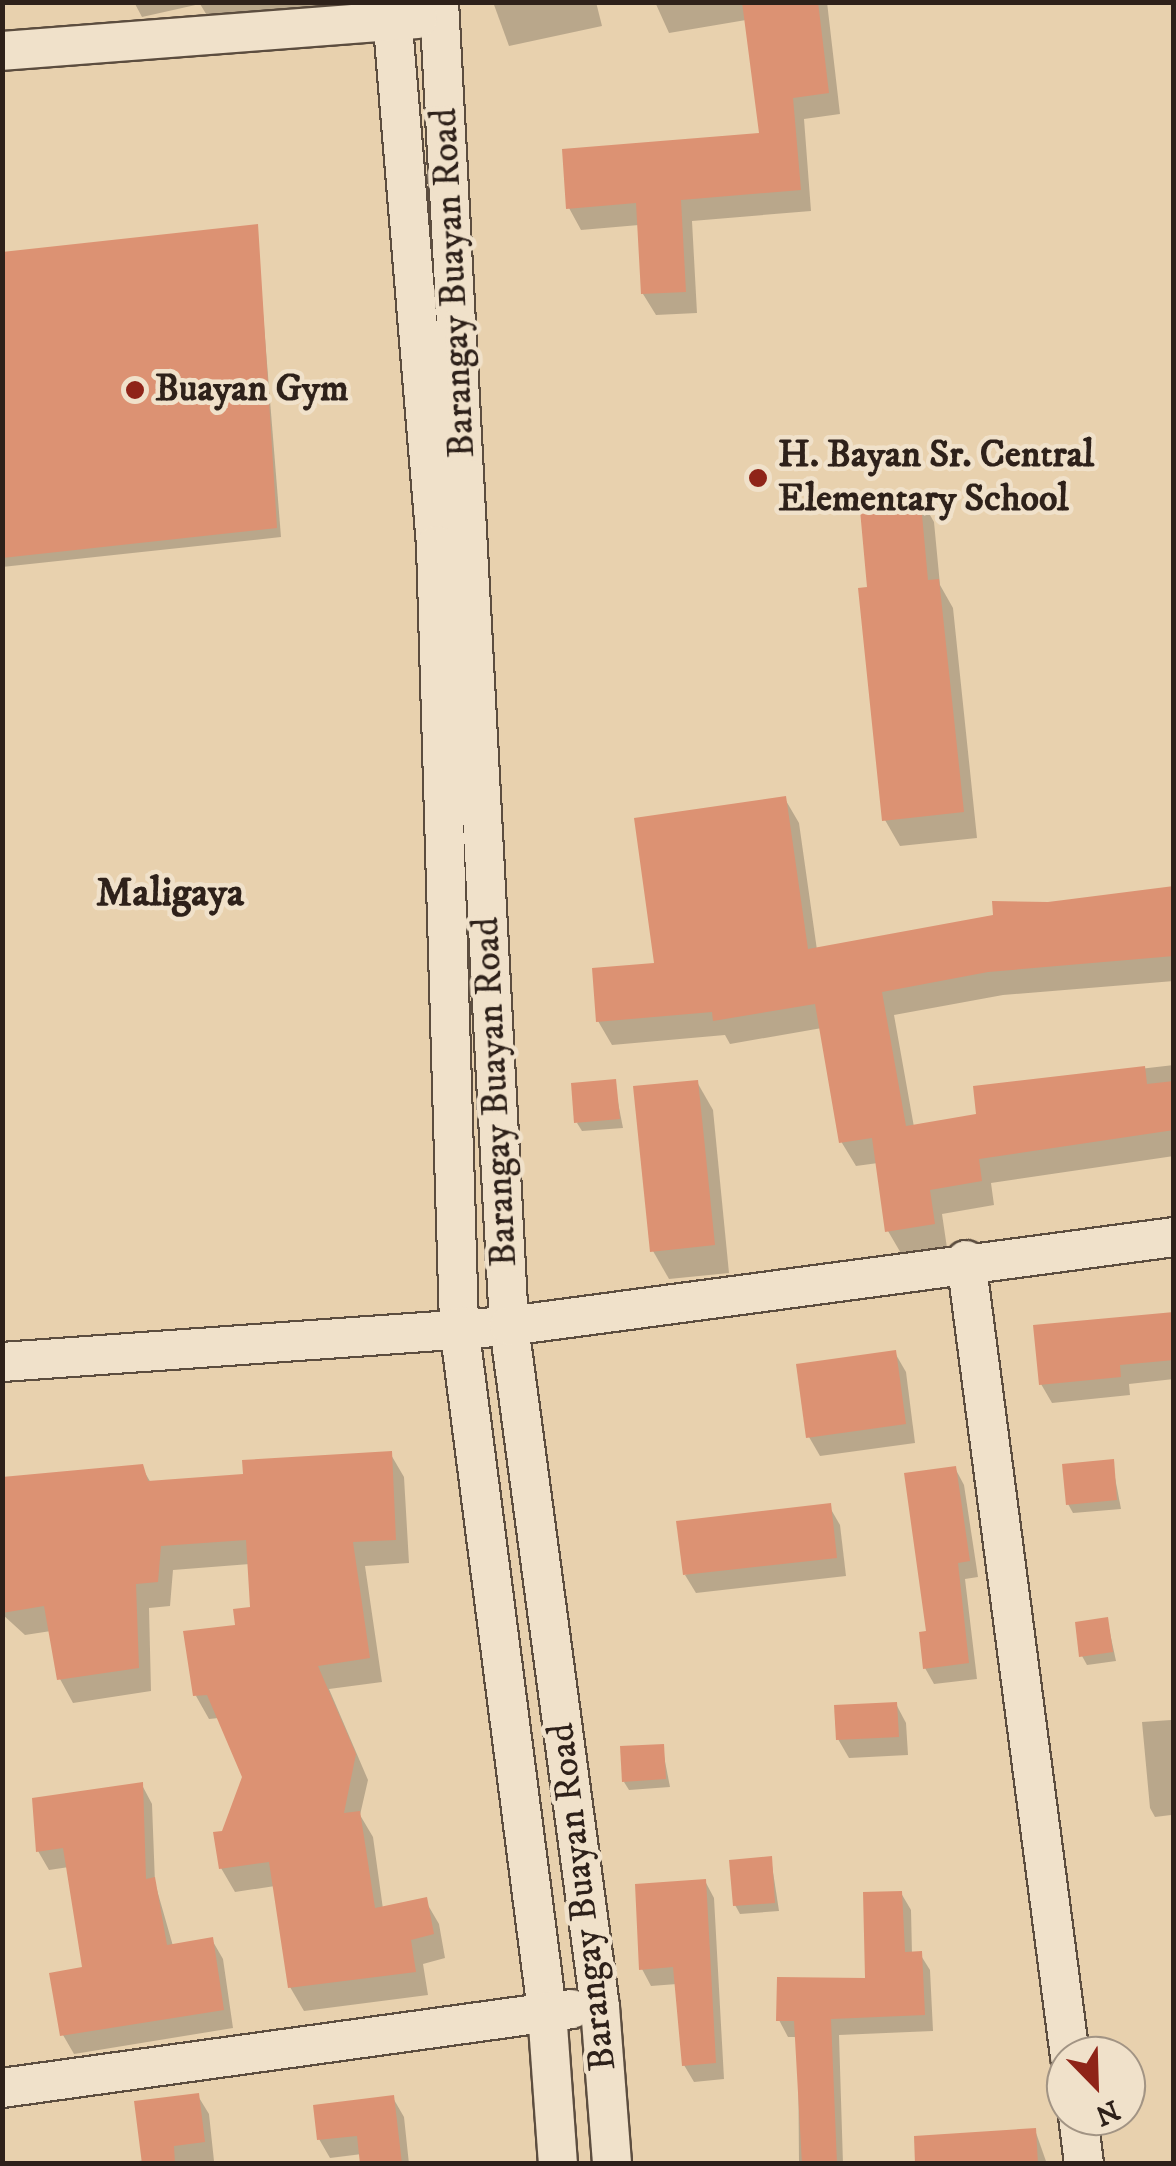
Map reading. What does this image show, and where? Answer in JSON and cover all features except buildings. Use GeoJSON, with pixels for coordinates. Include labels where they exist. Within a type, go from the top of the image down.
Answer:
{"type":"FeatureCollection","features":[{"type":"Feature","properties":{"kind":"street"},"geometry":{"type":"LineString","coordinates":[[2,50],[440,9]]}},
{"type":"Feature","properties":{"kind":"street","name":"Barangay Buayan Road"},"geometry":{"type":"LineString","coordinates":[[440,9],[509,1326],[600,2007],[612,2164]]}},
{"type":"Feature","properties":{"kind":"street"},"geometry":{"type":"LineString","coordinates":[[391,12],[436,545],[459,1326],[547,2011],[558,2164]]}},
{"type":"Feature","properties":{"kind":"street"},"geometry":{"type":"LineString","coordinates":[[2,1362],[459,1326],[509,1326],[966,1260],[1174,1237]]}},
{"type":"Feature","properties":{"kind":"street"},"geometry":{"type":"LineString","coordinates":[[966,1260],[1067,2036]]}},
{"type":"Feature","properties":{"kind":"street"},"geometry":{"type":"LineString","coordinates":[[495,1612],[546,1602]]}},
{"type":"Feature","properties":{"kind":"street"},"geometry":{"type":"LineString","coordinates":[[2,2088],[547,2011],[600,2007]]}},
{"type":"Feature","properties":{"kind":"street"},"geometry":{"type":"LineString","coordinates":[[1080,2136],[1084,2164]]}},
{"type":"Feature","properties":{"kind":"place","name":"Buayan Gym"},"geometry":{"type":"Point","coordinates":[135,390]}},
{"type":"Feature","properties":{"kind":"place","name":"H. Bayan Sr. Central Elementary School"},"geometry":{"type":"Point","coordinates":[758,478]}},
{"type":"Feature","properties":{"kind":"district","name":"Maligaya"},"geometry":{"type":"Point","coordinates":[170,894]}}]}
